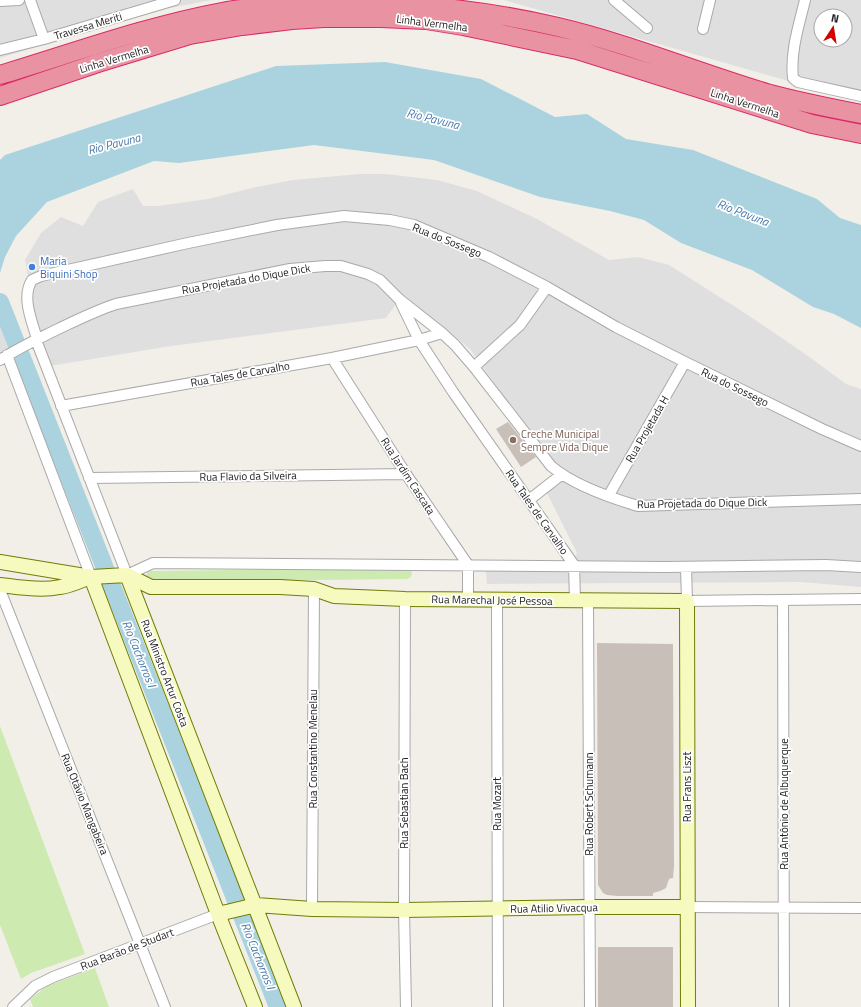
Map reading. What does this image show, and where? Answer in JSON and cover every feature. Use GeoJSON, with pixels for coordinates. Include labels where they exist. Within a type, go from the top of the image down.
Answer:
{"type":"FeatureCollection","features":[{"type":"Feature","properties":{"kind":"highway","name":"Linha Vermelha"},"geometry":{"type":"LineString","coordinates":[[0,75],[142,31],[222,12],[267,6],[334,2],[372,2],[468,11],[558,27],[618,44],[769,93],[815,105],[861,114]]}},
{"type":"Feature","properties":{"kind":"highway","name":"Linha Vermelha"},"geometry":{"type":"LineString","coordinates":[[0,96],[98,63],[190,35],[242,26],[292,20],[324,18],[381,18],[426,20],[463,26],[577,50],[812,124],[861,134]]}},
{"type":"Feature","properties":{"kind":"street"},"geometry":{"type":"LineString","coordinates":[[0,2],[19,0]]}},
{"type":"Feature","properties":{"kind":"street"},"geometry":{"type":"LineString","coordinates":[[41,0],[30,2],[44,39]]}},
{"type":"Feature","properties":{"kind":"street","name":"Travessa Meriti"},"geometry":{"type":"LineString","coordinates":[[0,50],[44,39],[162,2],[175,0]]}},
{"type":"Feature","properties":{"kind":"street"},"geometry":{"type":"LineString","coordinates":[[614,0],[647,28]]}},
{"type":"Feature","properties":{"kind":"street"},"geometry":{"type":"LineString","coordinates":[[703,29],[710,0]]}},
{"type":"Feature","properties":{"kind":"street"},"geometry":{"type":"LineString","coordinates":[[805,0],[793,50],[793,78],[798,82],[861,96]]}},
{"type":"Feature","properties":{"kind":"street","name":"Rua do Sossego"},"geometry":{"type":"LineString","coordinates":[[36,339],[27,297],[27,290],[32,280],[42,276],[225,235],[277,225],[344,216],[390,220],[414,225],[489,257],[684,362],[822,429],[861,446]]}},
{"type":"Feature","properties":{"kind":"street","name":"Rua Projetada do Dique Dick"},"geometry":{"type":"LineString","coordinates":[[6,356],[36,339],[84,316],[99,309],[116,304],[290,269],[341,266],[368,274],[380,280],[399,299],[442,333],[474,367],[551,466],[561,475],[621,501],[638,506],[861,499]]}},
{"type":"Feature","properties":{"kind":"street"},"geometry":{"type":"LineString","coordinates":[[474,367],[520,325],[547,287]]}},
{"type":"Feature","properties":{"kind":"street","name":"Rua Tales de Carvalho"},"geometry":{"type":"LineString","coordinates":[[399,299],[419,340],[453,392],[574,565]]}},
{"type":"Feature","properties":{"kind":"street","name":"Rua Tales de Carvalho"},"geometry":{"type":"LineString","coordinates":[[61,406],[332,358],[419,340],[442,333]]}},
{"type":"Feature","properties":{"kind":"street","name":"Rua Ministro Artur Costa"},"geometry":{"type":"LineString","coordinates":[[36,339],[89,478],[122,576],[252,906],[294,1007]]}},
{"type":"Feature","properties":{"kind":"street"},"geometry":{"type":"LineString","coordinates":[[6,356],[96,577],[222,913],[255,1007]]}},
{"type":"Feature","properties":{"kind":"street","name":"Rua Jardim Cascata"},"geometry":{"type":"LineString","coordinates":[[332,358],[406,474],[468,566]]}},
{"type":"Feature","properties":{"kind":"street","name":"Rua Projetada H"},"geometry":{"type":"LineString","coordinates":[[609,495],[684,362]]}},
{"type":"Feature","properties":{"kind":"street","name":"Rua Flavio da Silveira"},"geometry":{"type":"LineString","coordinates":[[89,478],[406,474]]}},
{"type":"Feature","properties":{"kind":"street"},"geometry":{"type":"LineString","coordinates":[[529,500],[561,475]]}},
{"type":"Feature","properties":{"kind":"street","name":"Rua Marechal José Pessoa"},"geometry":{"type":"LineString","coordinates":[[0,562],[96,577],[122,576],[153,562],[468,566],[574,565],[686,567],[826,565],[861,567]]}},
{"type":"Feature","properties":{"kind":"street","name":"Rua Robert Schumann"},"geometry":{"type":"LineString","coordinates":[[574,565],[582,600],[590,1007]]}},
{"type":"Feature","properties":{"kind":"street"},"geometry":{"type":"LineString","coordinates":[[468,566],[468,599]]}},
{"type":"Feature","properties":{"kind":"street","name":"Rua Frans Liszt"},"geometry":{"type":"LineString","coordinates":[[686,567],[688,1007]]}},
{"type":"Feature","properties":{"kind":"street","name":"Rua Marechal José Pessoa"},"geometry":{"type":"LineString","coordinates":[[122,576],[151,587],[280,587],[314,589],[334,596],[405,599],[687,601],[861,599]]}},
{"type":"Feature","properties":{"kind":"street","name":"Rua Marechal José Pessoa"},"geometry":{"type":"LineString","coordinates":[[4,587],[60,588],[96,577]]}},
{"type":"Feature","properties":{"kind":"street","name":"Rua Otávio Mangabeira"},"geometry":{"type":"LineString","coordinates":[[4,587],[4,601],[165,1007]]}},
{"type":"Feature","properties":{"kind":"street","name":"Rua Constantino Menelau"},"geometry":{"type":"LineString","coordinates":[[312,909],[314,589]]}},
{"type":"Feature","properties":{"kind":"street","name":"Rua Sebastian Bach"},"geometry":{"type":"LineString","coordinates":[[405,599],[404,910],[406,1007]]}},
{"type":"Feature","properties":{"kind":"street","name":"Rua Mozart"},"geometry":{"type":"LineString","coordinates":[[497,600],[498,1007]]}},
{"type":"Feature","properties":{"kind":"street","name":"Rua Antônio de Albuquerque"},"geometry":{"type":"LineString","coordinates":[[783,600],[784,1007]]}},
{"type":"Feature","properties":{"kind":"street","name":"Rua Atilio Vivacqua"},"geometry":{"type":"LineString","coordinates":[[252,906],[312,909],[404,910],[589,907],[861,908]]}},
{"type":"Feature","properties":{"kind":"street","name":"Rua Barão de Studart"},"geometry":{"type":"LineString","coordinates":[[13,1007],[35,986],[53,977],[222,913],[252,906]]}},
{"type":"Feature","properties":{"kind":"shaded area"},"geometry":{"type":"Polygon","coordinates":[[[0,0],[212,0],[159,10],[0,58],[0,0]]]}},
{"type":"Feature","properties":{"kind":"shaded area"},"geometry":{"type":"Polygon","coordinates":[[[504,0],[861,0],[861,101],[855,100],[504,0]]]}},
{"type":"Feature","properties":{"kind":"shaded area"},"geometry":{"type":"Polygon","coordinates":[[[359,174],[386,174],[437,180],[477,191],[537,219],[609,260],[638,257],[669,265],[748,315],[846,384],[861,389],[861,587],[801,582],[487,584],[486,570],[570,566],[577,553],[546,491],[561,480],[519,417],[470,349],[403,294],[386,318],[171,346],[50,366],[36,321],[25,260],[41,233],[61,217],[83,226],[98,202],[133,189],[143,206],[158,206],[208,199],[293,180],[359,174]]]}},
{"type":"Feature","properties":{"kind":"shaded area"},"geometry":{"type":"Polygon","coordinates":[[[6,311],[17,325],[21,343],[0,355],[0,315],[6,311]]]}},
{"type":"Feature","properties":{"kind":"green space"},"geometry":{"type":"Polygon","coordinates":[[[410,569],[412,572],[411,577],[407,579],[152,582],[146,578],[147,572],[151,571],[410,569]]]}},
{"type":"Feature","properties":{"kind":"green space"},"geometry":{"type":"Polygon","coordinates":[[[0,726],[85,954],[31,973],[21,979],[0,925],[0,726]]]}},
{"type":"Feature","properties":{"kind":"green space"},"geometry":{"type":"Polygon","coordinates":[[[95,968],[109,1007],[33,1007],[30,999],[47,986],[95,968]]]}},
{"type":"Feature","properties":{"kind":"water","name":"Rio Pavuna"},"geometry":{"type":"Polygon","coordinates":[[[385,62],[481,79],[555,117],[587,114],[626,139],[693,150],[817,199],[840,218],[861,225],[861,328],[834,314],[813,307],[752,270],[681,243],[644,220],[610,211],[540,197],[434,160],[314,145],[179,163],[154,161],[47,202],[16,236],[5,257],[0,273],[0,160],[5,155],[276,66],[385,62]]]}},
{"type":"Feature","properties":{"kind":"building"},"geometry":{"type":"Polygon","coordinates":[[[508,422],[536,457],[521,467],[496,429],[508,422]]]}},
{"type":"Feature","properties":{"kind":"building"},"geometry":{"type":"Polygon","coordinates":[[[597,643],[673,644],[674,866],[673,878],[669,879],[666,888],[653,893],[653,896],[607,895],[603,893],[598,885],[597,643]]]}},
{"type":"Feature","properties":{"kind":"building"},"geometry":{"type":"Polygon","coordinates":[[[598,947],[673,947],[673,1007],[598,1007],[598,947]]]}},
{"type":"Feature","properties":{"kind":"waterway","name":"Rio Cachorros I"},"geometry":{"type":"LineString","coordinates":[[0,302],[278,1007]]}},
{"type":"Feature","properties":{"kind":"place","name":"Maria Biquini Shop"},"geometry":{"type":"Point","coordinates":[32,267]}},
{"type":"Feature","properties":{"kind":"place","name":"Creche Municipal Sempre Vida Dique"},"geometry":{"type":"Point","coordinates":[513,440]}}]}
